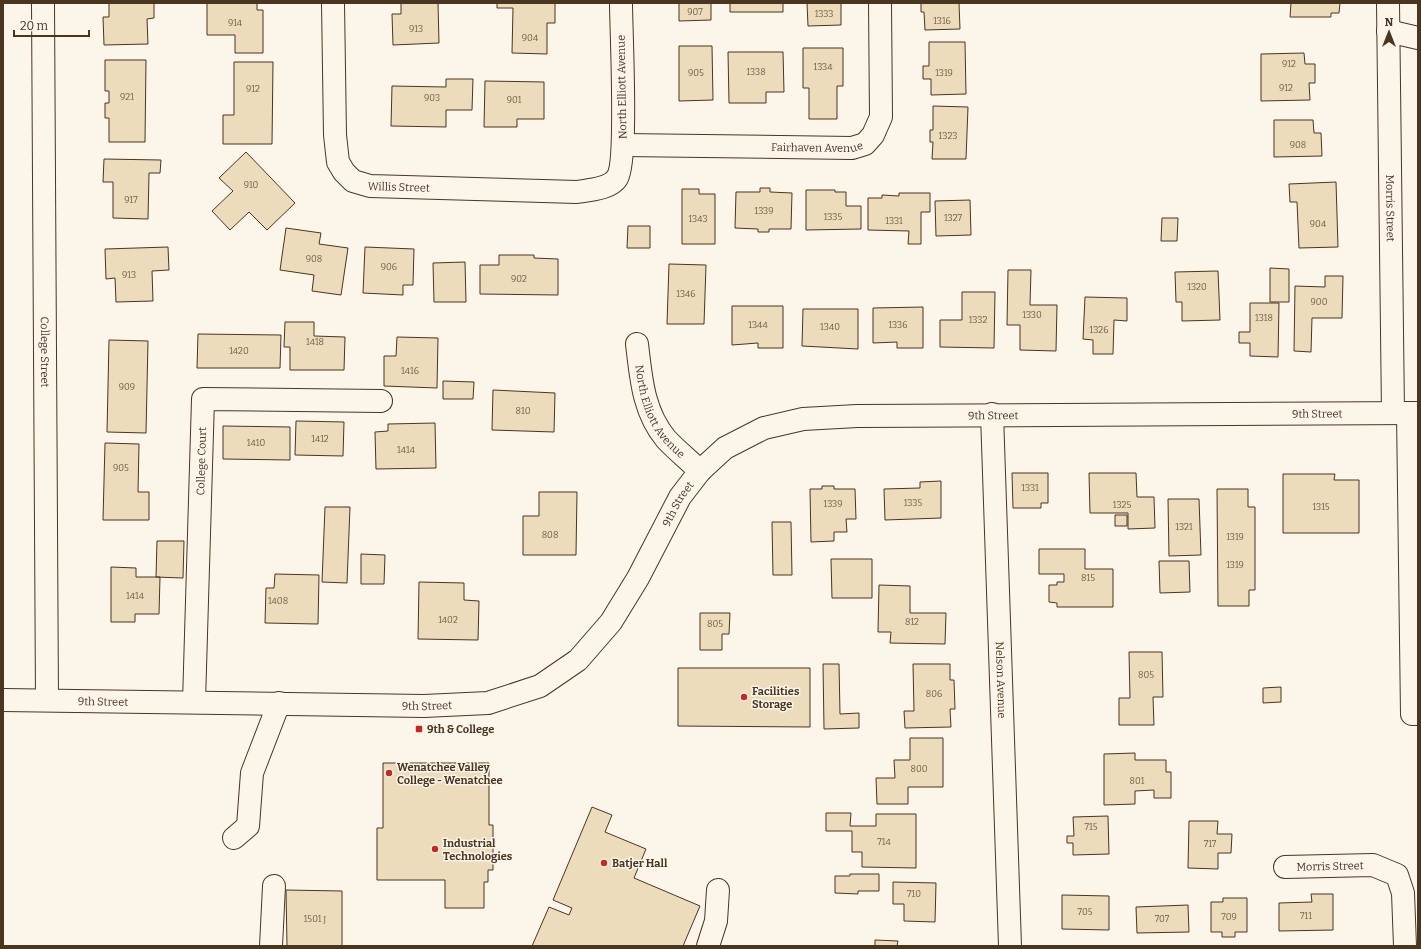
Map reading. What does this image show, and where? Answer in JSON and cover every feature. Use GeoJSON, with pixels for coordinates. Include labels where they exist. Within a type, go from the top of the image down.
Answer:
{"type":"FeatureCollection","features":[{"type":"Feature","properties":{"kind":"street","name":"College Street"},"geometry":{"type":"LineString","coordinates":[[43,3],[48,700]]}},
{"type":"Feature","properties":{"kind":"street","name":"Willis Street"},"geometry":{"type":"LineString","coordinates":[[333,3],[335,135],[338,162],[344,172],[353,181],[370,186],[577,192],[609,185],[617,178],[620,170]]}},
{"type":"Feature","properties":{"kind":"street","name":"North Elliott Avenue"},"geometry":{"type":"LineString","coordinates":[[620,170],[623,145],[621,3]]}},
{"type":"Feature","properties":{"kind":"street","name":"Fairhaven Avenue"},"geometry":{"type":"LineString","coordinates":[[623,145],[852,148],[865,144],[873,135],[881,117],[880,3]]}},
{"type":"Feature","properties":{"kind":"street","name":"Morris Street"},"geometry":{"type":"LineString","coordinates":[[1388,3],[1388,31],[1406,413],[1412,714],[1418,714]]}},
{"type":"Feature","properties":{"kind":"street"},"geometry":{"type":"LineString","coordinates":[[1388,31],[1418,38]]}},
{"type":"Feature","properties":{"kind":"street","name":"North Elliott Avenue"},"geometry":{"type":"LineString","coordinates":[[637,344],[641,380],[651,417],[666,439],[700,471]]}},
{"type":"Feature","properties":{"kind":"street","name":"College Court"},"geometry":{"type":"LineString","coordinates":[[194,702],[203,399],[381,401]]}},
{"type":"Feature","properties":{"kind":"street","name":"9th Street"},"geometry":{"type":"LineString","coordinates":[[3,700],[424,706],[488,703],[540,686],[578,660],[611,622],[638,578],[680,497],[700,471],[725,448],[758,431],[803,419],[857,416],[992,414],[1406,413]]}},
{"type":"Feature","properties":{"kind":"street","name":"Nelson Avenue"},"geometry":{"type":"LineString","coordinates":[[992,414],[1010,946]]}},
{"type":"Feature","properties":{"kind":"street"},"geometry":{"type":"LineString","coordinates":[[234,838],[248,826],[252,773],[279,703]]}},
{"type":"Feature","properties":{"kind":"street","name":"Morris Street"},"geometry":{"type":"LineString","coordinates":[[1286,867],[1373,866],[1397,875],[1403,893],[1405,946]]}},
{"type":"Feature","properties":{"kind":"street"},"geometry":{"type":"LineString","coordinates":[[271,946],[274,886]]}},
{"type":"Feature","properties":{"kind":"street"},"geometry":{"type":"LineString","coordinates":[[708,946],[716,921],[718,890]]}},
{"type":"Feature","properties":{"kind":"building"},"geometry":{"type":"Polygon","coordinates":[[[109,3],[154,3],[154,18],[147,19],[148,44],[104,45],[103,17],[109,17],[109,3]]]}},
{"type":"Feature","properties":{"kind":"building"},"geometry":{"type":"Polygon","coordinates":[[[207,3],[257,3],[257,10],[263,10],[263,53],[235,53],[235,35],[207,35],[207,3]]]}},
{"type":"Feature","properties":{"kind":"building"},"geometry":{"type":"Polygon","coordinates":[[[401,3],[438,3],[439,43],[393,45],[392,14],[401,14],[401,3]]]}},
{"type":"Feature","properties":{"kind":"building"},"geometry":{"type":"Polygon","coordinates":[[[497,3],[555,3],[555,23],[547,23],[547,54],[512,53],[513,8],[497,8],[497,3]]]}},
{"type":"Feature","properties":{"kind":"building"},"geometry":{"type":"Polygon","coordinates":[[[679,3],[711,3],[711,20],[679,21],[679,3]]]}},
{"type":"Feature","properties":{"kind":"building"},"geometry":{"type":"Polygon","coordinates":[[[730,3],[783,3],[783,12],[730,12],[730,3]]]}},
{"type":"Feature","properties":{"kind":"building"},"geometry":{"type":"Polygon","coordinates":[[[807,3],[841,3],[841,25],[808,26],[807,3]]]}},
{"type":"Feature","properties":{"kind":"building"},"geometry":{"type":"Polygon","coordinates":[[[921,3],[959,3],[960,29],[925,30],[924,12],[921,12],[921,3]]]}},
{"type":"Feature","properties":{"kind":"building"},"geometry":{"type":"Polygon","coordinates":[[[1291,3],[1340,3],[1339,13],[1331,13],[1331,17],[1290,17],[1291,3]]]}},
{"type":"Feature","properties":{"kind":"building"},"geometry":{"type":"Polygon","coordinates":[[[929,42],[965,42],[966,94],[931,95],[931,79],[923,79],[923,66],[929,66],[929,42]]]}},
{"type":"Feature","properties":{"kind":"building"},"geometry":{"type":"Polygon","coordinates":[[[679,46],[712,46],[713,100],[679,101],[679,46]]]}},
{"type":"Feature","properties":{"kind":"building"},"geometry":{"type":"Polygon","coordinates":[[[803,48],[843,48],[843,86],[837,86],[837,119],[809,119],[809,88],[803,88],[803,48]]]}},
{"type":"Feature","properties":{"kind":"building"},"geometry":{"type":"Polygon","coordinates":[[[728,52],[783,52],[784,92],[766,92],[766,103],[729,103],[728,52]]]}},
{"type":"Feature","properties":{"kind":"building"},"geometry":{"type":"Polygon","coordinates":[[[1304,53],[1305,64],[1315,64],[1315,83],[1309,83],[1310,100],[1261,101],[1261,54],[1304,53]]]}},
{"type":"Feature","properties":{"kind":"building"},"geometry":{"type":"Polygon","coordinates":[[[105,60],[146,60],[145,142],[109,142],[109,118],[105,118],[105,103],[109,103],[109,91],[105,91],[105,60]]]}},
{"type":"Feature","properties":{"kind":"building"},"geometry":{"type":"Polygon","coordinates":[[[234,62],[273,62],[272,144],[223,144],[223,115],[234,115],[234,62]]]}},
{"type":"Feature","properties":{"kind":"building"},"geometry":{"type":"Polygon","coordinates":[[[446,79],[473,79],[472,110],[446,110],[446,127],[391,126],[392,86],[446,87],[446,79]]]}},
{"type":"Feature","properties":{"kind":"building"},"geometry":{"type":"Polygon","coordinates":[[[485,81],[544,82],[544,119],[517,119],[517,127],[484,127],[485,81]]]}},
{"type":"Feature","properties":{"kind":"building"},"geometry":{"type":"Polygon","coordinates":[[[933,106],[968,107],[966,159],[932,159],[933,142],[930,142],[930,130],[933,130],[933,106]]]}},
{"type":"Feature","properties":{"kind":"building"},"geometry":{"type":"Polygon","coordinates":[[[1274,120],[1313,120],[1314,133],[1321,133],[1322,156],[1274,157],[1274,120]]]}},
{"type":"Feature","properties":{"kind":"building"},"geometry":{"type":"Polygon","coordinates":[[[246,152],[295,203],[267,230],[249,212],[230,230],[212,211],[233,191],[219,178],[246,152]]]}},
{"type":"Feature","properties":{"kind":"building"},"geometry":{"type":"Polygon","coordinates":[[[104,159],[161,160],[160,173],[149,173],[148,219],[113,218],[113,182],[103,182],[104,159]]]}},
{"type":"Feature","properties":{"kind":"building"},"geometry":{"type":"Polygon","coordinates":[[[1336,182],[1338,247],[1299,248],[1297,202],[1290,202],[1289,184],[1336,182]]]}},
{"type":"Feature","properties":{"kind":"building"},"geometry":{"type":"Polygon","coordinates":[[[760,188],[770,188],[770,192],[792,193],[791,229],[769,229],[769,232],[758,232],[758,229],[735,228],[736,192],[760,192],[760,188]]]}},
{"type":"Feature","properties":{"kind":"building"},"geometry":{"type":"Polygon","coordinates":[[[682,189],[699,189],[699,194],[715,194],[715,244],[682,244],[682,189]]]}},
{"type":"Feature","properties":{"kind":"building"},"geometry":{"type":"Polygon","coordinates":[[[806,190],[835,190],[835,192],[846,192],[846,206],[861,206],[861,229],[806,230],[806,190]]]}},
{"type":"Feature","properties":{"kind":"building"},"geometry":{"type":"Polygon","coordinates":[[[899,193],[930,193],[930,212],[921,212],[921,244],[908,244],[909,231],[868,230],[868,198],[882,198],[882,195],[899,196],[899,193]]]}},
{"type":"Feature","properties":{"kind":"building"},"geometry":{"type":"Polygon","coordinates":[[[970,200],[971,235],[936,236],[935,201],[970,200]]]}},
{"type":"Feature","properties":{"kind":"building"},"geometry":{"type":"Polygon","coordinates":[[[1162,218],[1178,218],[1177,241],[1161,241],[1162,218]]]}},
{"type":"Feature","properties":{"kind":"building"},"geometry":{"type":"Polygon","coordinates":[[[628,226],[650,226],[650,248],[627,248],[628,226]]]}},
{"type":"Feature","properties":{"kind":"building"},"geometry":{"type":"Polygon","coordinates":[[[286,228],[321,233],[319,244],[348,248],[341,295],[312,291],[314,275],[280,270],[286,228]]]}},
{"type":"Feature","properties":{"kind":"building"},"geometry":{"type":"Polygon","coordinates":[[[168,247],[169,270],[152,271],[153,301],[116,302],[115,278],[106,279],[105,249],[168,247]]]}},
{"type":"Feature","properties":{"kind":"building"},"geometry":{"type":"Polygon","coordinates":[[[365,247],[414,249],[413,285],[403,285],[403,295],[363,293],[365,247]]]}},
{"type":"Feature","properties":{"kind":"building"},"geometry":{"type":"Polygon","coordinates":[[[499,255],[534,255],[534,258],[558,259],[558,295],[480,294],[480,265],[499,265],[499,255]]]}},
{"type":"Feature","properties":{"kind":"building"},"geometry":{"type":"Polygon","coordinates":[[[465,262],[466,302],[434,302],[433,263],[465,262]]]}},
{"type":"Feature","properties":{"kind":"building"},"geometry":{"type":"Polygon","coordinates":[[[669,264],[706,265],[704,324],[667,324],[669,264]]]}},
{"type":"Feature","properties":{"kind":"building"},"geometry":{"type":"Polygon","coordinates":[[[1270,268],[1289,269],[1289,302],[1270,302],[1270,268]]]}},
{"type":"Feature","properties":{"kind":"building"},"geometry":{"type":"Polygon","coordinates":[[[1008,270],[1031,270],[1030,305],[1057,305],[1056,351],[1020,350],[1020,325],[1007,325],[1008,270]]]}},
{"type":"Feature","properties":{"kind":"building"},"geometry":{"type":"Polygon","coordinates":[[[1218,271],[1220,320],[1182,321],[1182,302],[1176,302],[1175,272],[1218,271]]]}},
{"type":"Feature","properties":{"kind":"building"},"geometry":{"type":"Polygon","coordinates":[[[1325,276],[1343,276],[1342,318],[1312,318],[1311,352],[1294,351],[1295,286],[1325,287],[1325,276]]]}},
{"type":"Feature","properties":{"kind":"building"},"geometry":{"type":"Polygon","coordinates":[[[962,292],[995,292],[994,348],[940,347],[940,320],[962,320],[962,292]]]}},
{"type":"Feature","properties":{"kind":"building"},"geometry":{"type":"Polygon","coordinates":[[[1085,297],[1127,298],[1127,321],[1114,320],[1113,354],[1093,354],[1093,340],[1083,339],[1085,297]]]}},
{"type":"Feature","properties":{"kind":"building"},"geometry":{"type":"Polygon","coordinates":[[[1250,303],[1279,303],[1278,357],[1250,356],[1250,343],[1239,343],[1239,332],[1250,332],[1250,303]]]}},
{"type":"Feature","properties":{"kind":"building"},"geometry":{"type":"Polygon","coordinates":[[[732,306],[783,306],[783,348],[758,348],[758,343],[732,345],[732,306]]]}},
{"type":"Feature","properties":{"kind":"building"},"geometry":{"type":"Polygon","coordinates":[[[923,307],[923,348],[897,348],[897,342],[873,343],[873,308],[923,307]]]}},
{"type":"Feature","properties":{"kind":"building"},"geometry":{"type":"Polygon","coordinates":[[[803,309],[858,309],[858,349],[802,346],[803,309]]]}},
{"type":"Feature","properties":{"kind":"building"},"geometry":{"type":"Polygon","coordinates":[[[285,322],[314,322],[314,336],[345,337],[344,370],[290,370],[290,347],[284,347],[285,322]]]}},
{"type":"Feature","properties":{"kind":"building"},"geometry":{"type":"Polygon","coordinates":[[[198,334],[281,335],[280,368],[197,368],[198,334]]]}},
{"type":"Feature","properties":{"kind":"building"},"geometry":{"type":"Polygon","coordinates":[[[397,337],[438,338],[437,388],[384,386],[384,356],[396,356],[397,337]]]}},
{"type":"Feature","properties":{"kind":"building"},"geometry":{"type":"Polygon","coordinates":[[[109,340],[148,341],[146,433],[107,432],[109,340]]]}},
{"type":"Feature","properties":{"kind":"building"},"geometry":{"type":"Polygon","coordinates":[[[443,381],[474,382],[473,399],[443,399],[443,381]]]}},
{"type":"Feature","properties":{"kind":"building"},"geometry":{"type":"Polygon","coordinates":[[[493,390],[555,393],[554,432],[492,430],[493,390]]]}},
{"type":"Feature","properties":{"kind":"building"},"geometry":{"type":"Polygon","coordinates":[[[296,421],[344,422],[343,456],[295,455],[296,421]]]}},
{"type":"Feature","properties":{"kind":"building"},"geometry":{"type":"Polygon","coordinates":[[[435,423],[436,468],[376,469],[375,432],[388,431],[388,424],[435,423]]]}},
{"type":"Feature","properties":{"kind":"building"},"geometry":{"type":"Polygon","coordinates":[[[223,426],[290,427],[290,460],[223,459],[223,426]]]}},
{"type":"Feature","properties":{"kind":"building"},"geometry":{"type":"Polygon","coordinates":[[[105,443],[139,444],[138,492],[149,492],[149,520],[103,520],[105,443]]]}},
{"type":"Feature","properties":{"kind":"building"},"geometry":{"type":"Polygon","coordinates":[[[1012,473],[1048,473],[1048,503],[1041,503],[1041,508],[1013,508],[1012,473]]]}},
{"type":"Feature","properties":{"kind":"building"},"geometry":{"type":"Polygon","coordinates":[[[1089,473],[1136,473],[1137,497],[1154,497],[1155,528],[1128,529],[1128,513],[1090,513],[1089,473]]]}},
{"type":"Feature","properties":{"kind":"building"},"geometry":{"type":"Polygon","coordinates":[[[1283,474],[1335,474],[1334,480],[1359,480],[1359,533],[1283,533],[1283,474]]]}},
{"type":"Feature","properties":{"kind":"building"},"geometry":{"type":"Polygon","coordinates":[[[941,481],[941,518],[885,520],[884,489],[920,488],[920,482],[941,481]]]}},
{"type":"Feature","properties":{"kind":"building"},"geometry":{"type":"Polygon","coordinates":[[[822,486],[834,486],[834,489],[855,489],[856,519],[846,519],[847,532],[834,532],[834,541],[811,542],[810,489],[822,489],[822,486]]]}},
{"type":"Feature","properties":{"kind":"building"},"geometry":{"type":"Polygon","coordinates":[[[1217,489],[1248,489],[1248,507],[1255,507],[1255,590],[1249,590],[1249,606],[1218,606],[1217,489]]]}},
{"type":"Feature","properties":{"kind":"building"},"geometry":{"type":"Polygon","coordinates":[[[539,492],[577,492],[576,555],[523,555],[523,516],[539,516],[539,492]]]}},
{"type":"Feature","properties":{"kind":"building"},"geometry":{"type":"Polygon","coordinates":[[[1168,499],[1199,499],[1201,555],[1169,556],[1168,499]]]}},
{"type":"Feature","properties":{"kind":"building"},"geometry":{"type":"Polygon","coordinates":[[[325,507],[350,507],[347,583],[322,582],[325,507]]]}},
{"type":"Feature","properties":{"kind":"building"},"geometry":{"type":"Polygon","coordinates":[[[1115,515],[1127,515],[1127,526],[1115,526],[1115,515]]]}},
{"type":"Feature","properties":{"kind":"building"},"geometry":{"type":"Polygon","coordinates":[[[772,522],[791,522],[792,575],[773,575],[772,522]]]}},
{"type":"Feature","properties":{"kind":"building"},"geometry":{"type":"Polygon","coordinates":[[[157,541],[184,541],[183,578],[156,577],[157,541]]]}},
{"type":"Feature","properties":{"kind":"building"},"geometry":{"type":"Polygon","coordinates":[[[1039,549],[1085,549],[1085,569],[1113,569],[1113,607],[1057,607],[1057,603],[1049,602],[1049,585],[1057,585],[1057,582],[1064,582],[1064,574],[1039,574],[1039,549]]]}},
{"type":"Feature","properties":{"kind":"building"},"geometry":{"type":"Polygon","coordinates":[[[361,554],[385,555],[384,584],[361,584],[361,554]]]}},
{"type":"Feature","properties":{"kind":"building"},"geometry":{"type":"Polygon","coordinates":[[[831,559],[872,559],[872,598],[832,598],[831,559]]]}},
{"type":"Feature","properties":{"kind":"building"},"geometry":{"type":"Polygon","coordinates":[[[1159,561],[1189,561],[1190,592],[1160,593],[1159,561]]]}},
{"type":"Feature","properties":{"kind":"building"},"geometry":{"type":"Polygon","coordinates":[[[111,567],[136,568],[136,577],[160,577],[159,614],[135,614],[135,622],[111,622],[111,567]]]}},
{"type":"Feature","properties":{"kind":"building"},"geometry":{"type":"Polygon","coordinates":[[[275,574],[319,575],[318,624],[265,623],[266,588],[274,588],[275,574]]]}},
{"type":"Feature","properties":{"kind":"building"},"geometry":{"type":"Polygon","coordinates":[[[419,582],[464,583],[464,600],[479,601],[478,640],[418,639],[419,582]]]}},
{"type":"Feature","properties":{"kind":"building"},"geometry":{"type":"Polygon","coordinates":[[[879,585],[910,586],[910,613],[946,613],[945,644],[890,643],[891,632],[878,632],[879,585]]]}},
{"type":"Feature","properties":{"kind":"building"},"geometry":{"type":"Polygon","coordinates":[[[700,613],[730,613],[729,634],[722,634],[722,650],[700,650],[700,613]]]}},
{"type":"Feature","properties":{"kind":"building"},"geometry":{"type":"Polygon","coordinates":[[[1129,652],[1162,652],[1163,697],[1153,697],[1154,725],[1119,725],[1119,698],[1130,698],[1129,652]]]}},
{"type":"Feature","properties":{"kind":"building"},"geometry":{"type":"Polygon","coordinates":[[[823,664],[839,664],[840,714],[859,713],[859,728],[824,729],[823,664]]]}},
{"type":"Feature","properties":{"kind":"building"},"geometry":{"type":"Polygon","coordinates":[[[913,664],[950,664],[950,680],[954,680],[955,709],[950,709],[951,727],[905,728],[904,711],[914,711],[913,664]]]}},
{"type":"Feature","properties":{"kind":"building","name":"Facilities Storage"},"geometry":{"type":"Polygon","coordinates":[[[678,668],[810,668],[810,727],[678,726],[678,668]]]}},
{"type":"Feature","properties":{"kind":"building"},"geometry":{"type":"Polygon","coordinates":[[[1281,687],[1281,702],[1263,703],[1263,688],[1281,687]]]}},
{"type":"Feature","properties":{"kind":"building"},"geometry":{"type":"Polygon","coordinates":[[[910,738],[943,738],[943,787],[908,787],[908,804],[877,804],[876,778],[895,778],[894,760],[910,760],[910,738]]]}},
{"type":"Feature","properties":{"kind":"building"},"geometry":{"type":"Polygon","coordinates":[[[1135,753],[1135,760],[1166,760],[1166,772],[1171,772],[1171,798],[1154,798],[1154,790],[1135,791],[1135,804],[1104,805],[1104,754],[1135,753]]]}},
{"type":"Feature","properties":{"kind":"building","name":"Industrial Technologies"},"geometry":{"type":"Polygon","coordinates":[[[383,763],[489,763],[489,825],[493,825],[493,870],[488,870],[488,882],[484,882],[484,908],[445,908],[445,880],[377,880],[377,828],[383,828],[383,763]]]}},
{"type":"Feature","properties":{"kind":"building","name":"Batjer Hall"},"geometry":{"type":"Polygon","coordinates":[[[592,807],[612,815],[605,832],[646,849],[634,878],[700,906],[683,946],[532,946],[549,907],[569,915],[572,908],[553,900],[592,807]]]}},
{"type":"Feature","properties":{"kind":"building"},"geometry":{"type":"Polygon","coordinates":[[[826,813],[851,813],[850,826],[876,826],[876,814],[916,814],[916,868],[862,867],[862,852],[852,852],[852,831],[826,831],[826,813]]]}},
{"type":"Feature","properties":{"kind":"building"},"geometry":{"type":"Polygon","coordinates":[[[1108,816],[1109,854],[1073,855],[1073,843],[1067,843],[1067,836],[1074,836],[1073,817],[1108,816]]]}},
{"type":"Feature","properties":{"kind":"building"},"geometry":{"type":"Polygon","coordinates":[[[1189,821],[1218,821],[1217,834],[1232,834],[1231,853],[1218,853],[1218,869],[1188,868],[1189,821]]]}},
{"type":"Feature","properties":{"kind":"building"},"geometry":{"type":"Polygon","coordinates":[[[850,874],[879,874],[879,891],[858,891],[858,894],[835,893],[835,876],[850,876],[850,874]]]}},
{"type":"Feature","properties":{"kind":"building"},"geometry":{"type":"Polygon","coordinates":[[[893,882],[936,883],[935,922],[904,921],[904,904],[893,904],[893,882]]]}},
{"type":"Feature","properties":{"kind":"building"},"geometry":{"type":"Polygon","coordinates":[[[286,890],[342,891],[342,946],[287,946],[286,890]]]}},
{"type":"Feature","properties":{"kind":"building"},"geometry":{"type":"Polygon","coordinates":[[[1311,894],[1333,894],[1333,930],[1279,931],[1279,903],[1312,902],[1311,894]]]}},
{"type":"Feature","properties":{"kind":"building"},"geometry":{"type":"Polygon","coordinates":[[[1062,895],[1109,896],[1109,930],[1062,929],[1062,895]]]}},
{"type":"Feature","properties":{"kind":"building"},"geometry":{"type":"Polygon","coordinates":[[[1223,898],[1247,898],[1247,932],[1235,932],[1235,937],[1222,937],[1222,932],[1211,932],[1211,902],[1223,902],[1223,898]]]}},
{"type":"Feature","properties":{"kind":"building"},"geometry":{"type":"Polygon","coordinates":[[[1188,905],[1189,932],[1137,933],[1136,907],[1188,905]]]}},
{"type":"Feature","properties":{"kind":"building"},"geometry":{"type":"Polygon","coordinates":[[[875,940],[898,941],[897,946],[875,946],[875,940]]]}},
{"type":"Feature","properties":{"kind":"place","name":"Facilities Storage"},"geometry":{"type":"Point","coordinates":[744,697]}},
{"type":"Feature","properties":{"kind":"place","name":"9th & College"},"geometry":{"type":"Point","coordinates":[419,729]}},
{"type":"Feature","properties":{"kind":"place","name":"Wenatchee Valley College - Wenatchee"},"geometry":{"type":"Point","coordinates":[389,773]}},
{"type":"Feature","properties":{"kind":"place","name":"Industrial Technologies"},"geometry":{"type":"Point","coordinates":[435,849]}},
{"type":"Feature","properties":{"kind":"place","name":"Batjer Hall"},"geometry":{"type":"Point","coordinates":[604,863]}}]}
